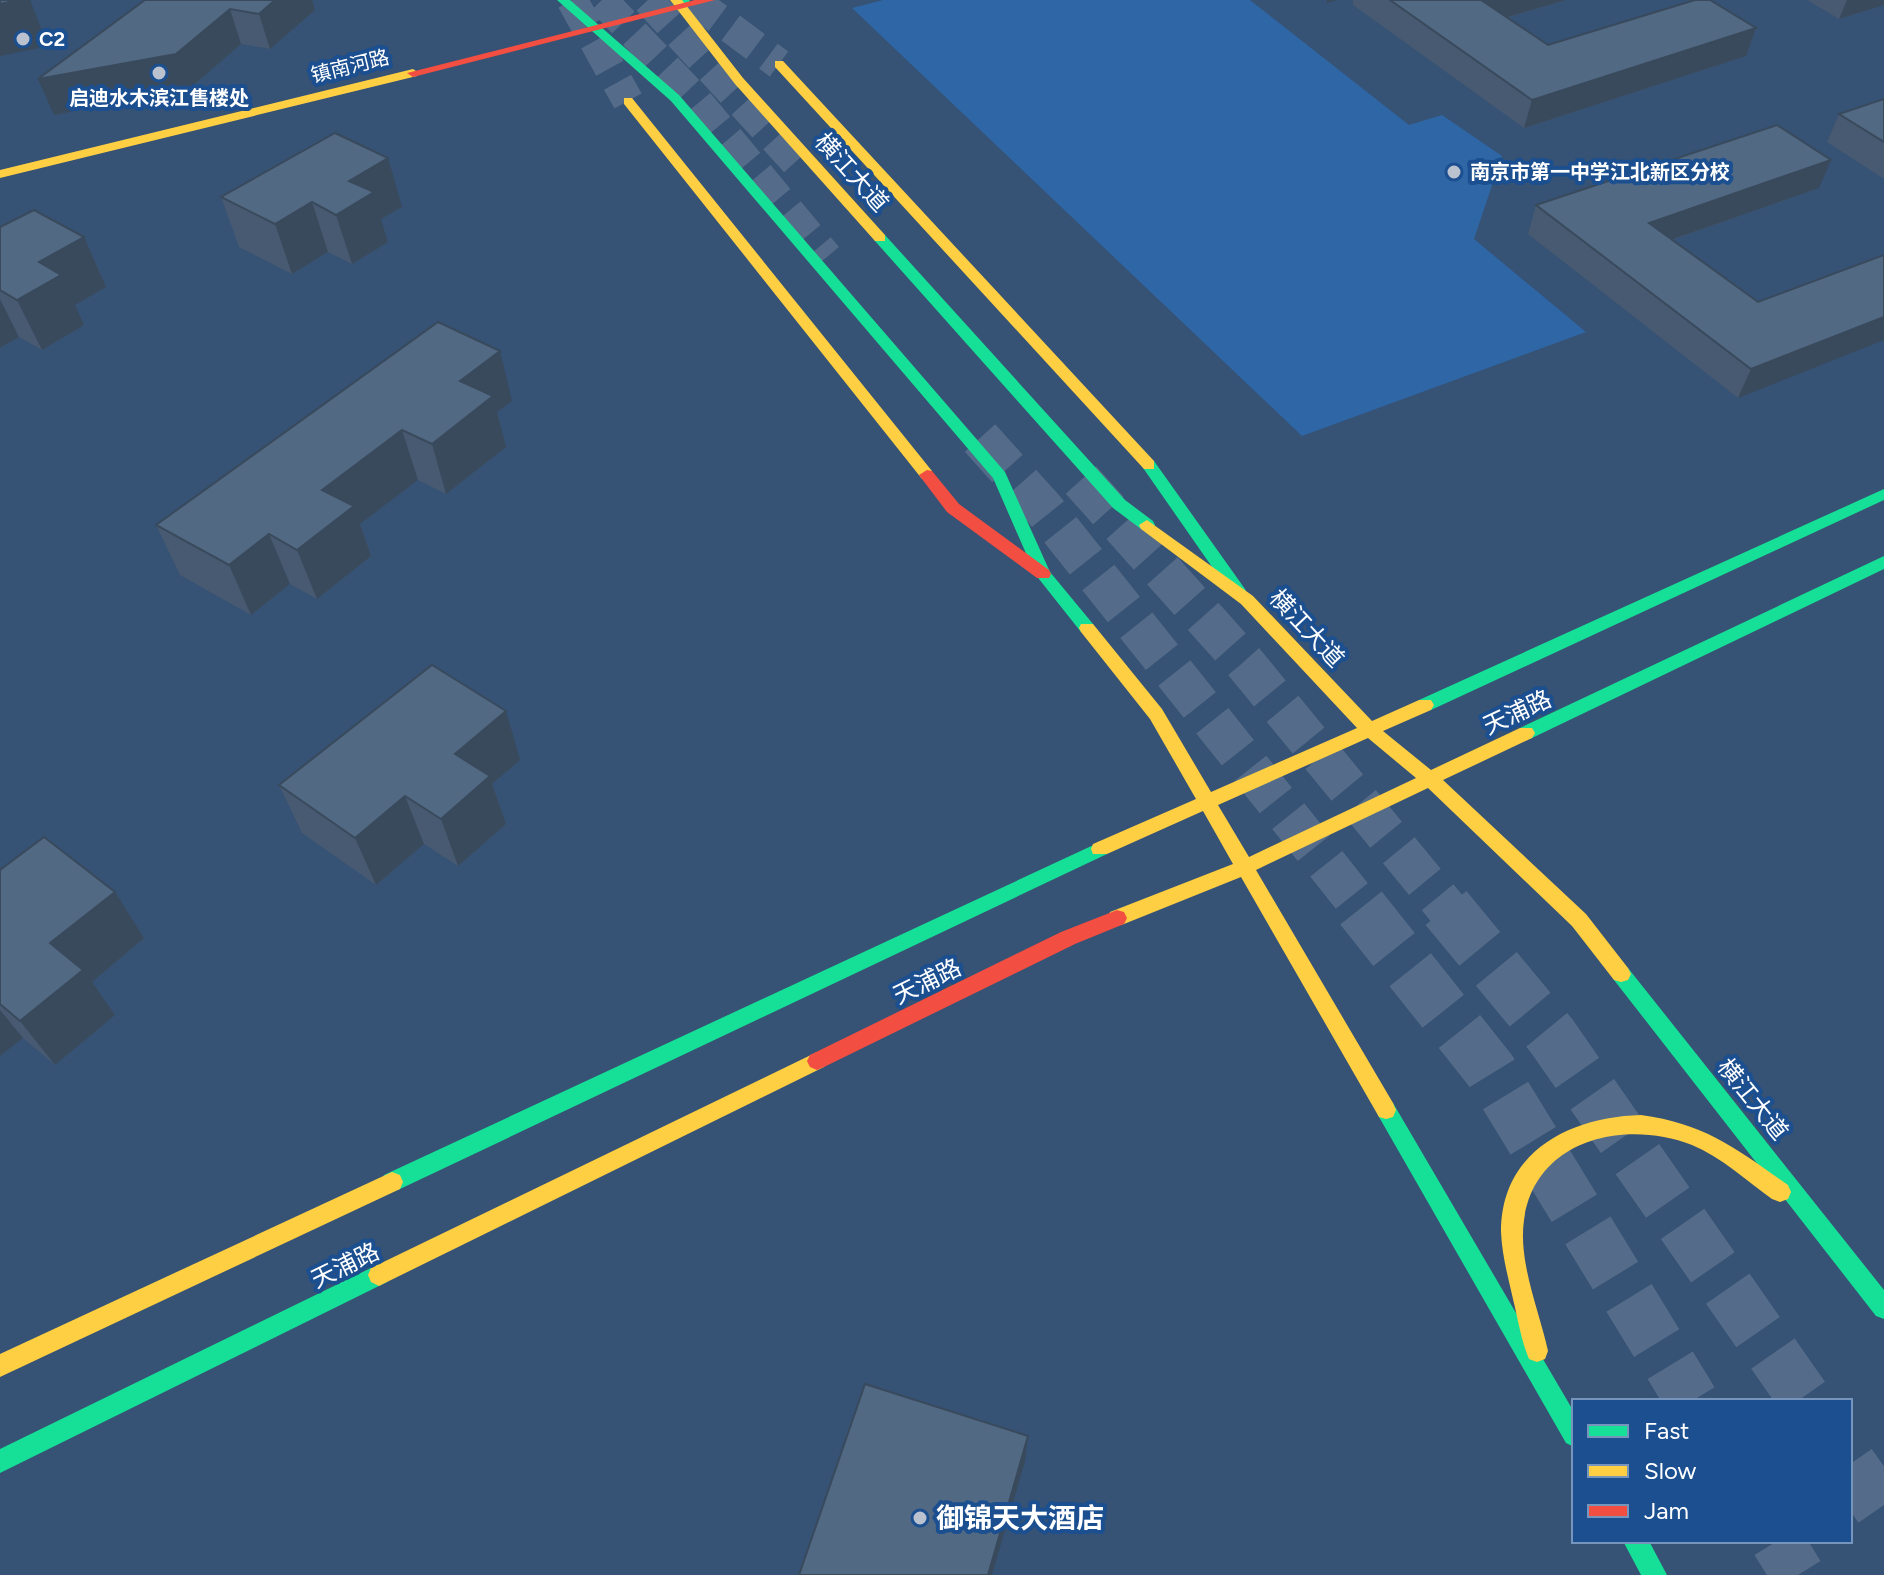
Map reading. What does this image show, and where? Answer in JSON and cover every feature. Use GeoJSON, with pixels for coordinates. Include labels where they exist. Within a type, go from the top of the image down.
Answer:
{"type":"FeatureCollection","features":[{"type":"Feature","properties":{"kind":"main road"},"geometry":{"type":"LineString","coordinates":[[563,0],[675,98],[1000,476],[1043,574]]}},
{"type":"Feature","properties":{"kind":"main road","name":"镇南河路"},"geometry":{"type":"LineString","coordinates":[[0,174],[596,28],[681,2],[711,0]]}},
{"type":"Feature","properties":{"kind":"main road","name":"横江大道"},"geometry":{"type":"LineString","coordinates":[[681,2],[739,81],[1119,504],[1239,593],[1370,730],[1430,779],[1579,920],[1884,1308]]}},
{"type":"Feature","properties":{"kind":"main road"},"geometry":{"type":"LineString","coordinates":[[779,64],[1163,480],[1239,593]]}},
{"type":"Feature","properties":{"kind":"main road"},"geometry":{"type":"LineString","coordinates":[[628,101],[953,508],[1043,574],[1156,714],[1572,1432]]}},
{"type":"Feature","properties":{"kind":"main road","name":"天浦路"},"geometry":{"type":"LineString","coordinates":[[0,1366],[1204,800],[1370,730],[1884,494]]}},
{"type":"Feature","properties":{"kind":"main road","name":"天浦路"},"geometry":{"type":"LineString","coordinates":[[0,1461],[1068,938],[1243,868],[1884,562]]}},
{"type":"Feature","properties":{"kind":"main road"},"geometry":{"type":"LineString","coordinates":[[1543,1381],[1513,1221],[1536,1162],[1579,1129],[1635,1120],[1698,1138],[1812,1213]]}},
{"type":"Feature","properties":{"kind":"main road"},"geometry":{"type":"LineString","coordinates":[[1636,1543],[1655,1575]]}},
{"type":"Feature","properties":{"kind":"shaded area"},"geometry":{"type":"Polygon","coordinates":[[[883,0],[1250,0],[1409,125],[1442,115],[1502,156],[1474,239],[1586,332],[1302,436],[852,8],[883,0]]]}},
{"type":"Feature","properties":{"kind":"building"},"geometry":{"type":"Polygon","coordinates":[[[145,0],[275,0],[259,14],[230,9],[176,54],[38,79],[145,0]]]}},
{"type":"Feature","properties":{"kind":"building"},"geometry":{"type":"Polygon","coordinates":[[[1390,0],[1481,0],[1548,45],[1695,0],[1710,0],[1756,28],[1532,100],[1390,0]]]}},
{"type":"Feature","properties":{"kind":"building"},"geometry":{"type":"Polygon","coordinates":[[[1884,99],[1884,142],[1839,114],[1884,99]]]}},
{"type":"Feature","properties":{"kind":"building"},"geometry":{"type":"Polygon","coordinates":[[[1777,125],[1831,160],[1649,223],[1758,302],[1884,255],[1884,317],[1751,369],[1536,205],[1777,125]]]}},
{"type":"Feature","properties":{"kind":"building"},"geometry":{"type":"Polygon","coordinates":[[[335,133],[388,158],[349,181],[374,192],[336,215],[312,202],[275,224],[221,197],[335,133]]]}},
{"type":"Feature","properties":{"kind":"building"},"geometry":{"type":"Polygon","coordinates":[[[34,210],[84,237],[39,262],[61,275],[17,300],[0,290],[0,227],[34,210]]]}},
{"type":"Feature","properties":{"kind":"building"},"geometry":{"type":"Polygon","coordinates":[[[438,322],[500,351],[460,381],[493,396],[432,444],[402,430],[322,490],[354,506],[297,550],[269,534],[229,565],[156,525],[438,322]]]}},
{"type":"Feature","properties":{"kind":"building"},"geometry":{"type":"Polygon","coordinates":[[[432,665],[506,711],[455,754],[490,776],[441,819],[405,796],[355,838],[279,785],[432,665]]]}},
{"type":"Feature","properties":{"kind":"building"},"geometry":{"type":"Polygon","coordinates":[[[44,837],[115,892],[50,943],[83,970],[20,1021],[0,1004],[0,870],[44,837]]]}},
{"type":"Feature","properties":{"kind":"building","name":"御锦天大酒店"},"geometry":{"type":"Polygon","coordinates":[[[865,1384],[1028,1436],[988,1575],[799,1575],[865,1384]]]}},
{"type":"Feature","properties":{"kind":"tunnel"},"geometry":{"type":"LineString","coordinates":[[572,0],[628,101]]}},
{"type":"Feature","properties":{"kind":"tunnel"},"geometry":{"type":"LineString","coordinates":[[602,0],[691,94],[827,257]]}},
{"type":"Feature","properties":{"kind":"tunnel"},"geometry":{"type":"LineString","coordinates":[[648,0],[803,170]]}},
{"type":"Feature","properties":{"kind":"tunnel"},"geometry":{"type":"LineString","coordinates":[[693,0],[779,64]]}},
{"type":"Feature","properties":{"kind":"tunnel"},"geometry":{"type":"LineString","coordinates":[[980,438],[1043,508],[1363,910]]}},
{"type":"Feature","properties":{"kind":"tunnel"},"geometry":{"type":"LineString","coordinates":[[1081,480],[1244,662],[1448,910]]}},
{"type":"Feature","properties":{"kind":"tunnel"},"geometry":{"type":"LineString","coordinates":[[1361,908],[1490,1070],[1691,1399]]}},
{"type":"Feature","properties":{"kind":"tunnel"},"geometry":{"type":"LineString","coordinates":[[1446,908],[1551,1035],[1805,1399]]}},
{"type":"Feature","properties":{"kind":"tunnel"},"geometry":{"type":"LineString","coordinates":[[1852,1467],[1884,1513]]}},
{"type":"Feature","properties":{"kind":"tunnel"},"geometry":{"type":"LineString","coordinates":[[1778,1543],[1798,1575]]}},
{"type":"Feature","properties":{"kind":"traffic: fast"},"geometry":{"type":"LineString","coordinates":[[563,0],[675,98],[1000,476],[1043,574],[1087,628]]}},
{"type":"Feature","properties":{"kind":"traffic: fast"},"geometry":{"type":"LineString","coordinates":[[682,7],[684,0]]}},
{"type":"Feature","properties":{"kind":"traffic: fast"},"geometry":{"type":"LineString","coordinates":[[880,238],[1119,504],[1147,525]]}},
{"type":"Feature","properties":{"kind":"traffic: fast"},"geometry":{"type":"LineString","coordinates":[[1149,465],[1239,593]]}},
{"type":"Feature","properties":{"kind":"traffic: fast"},"geometry":{"type":"LineString","coordinates":[[1425,705],[1884,494]]}},
{"type":"Feature","properties":{"kind":"traffic: fast"},"geometry":{"type":"LineString","coordinates":[[1526,733],[1884,562]]}},
{"type":"Feature","properties":{"kind":"traffic: fast"},"geometry":{"type":"LineString","coordinates":[[392,1182],[1100,849]]}},
{"type":"Feature","properties":{"kind":"traffic: fast"},"geometry":{"type":"LineString","coordinates":[[1621,974],[1884,1308]]}},
{"type":"Feature","properties":{"kind":"traffic: fast"},"geometry":{"type":"LineString","coordinates":[[1386,1110],[1572,1432]]}},
{"type":"Feature","properties":{"kind":"traffic: fast"},"geometry":{"type":"LineString","coordinates":[[0,1461],[379,1275]]}},
{"type":"Feature","properties":{"kind":"traffic: fast"},"geometry":{"type":"LineString","coordinates":[[1636,1543],[1655,1575]]}},
{"type":"Feature","properties":{"kind":"traffic: slow"},"geometry":{"type":"LineString","coordinates":[[676,0],[739,81],[880,238]]}},
{"type":"Feature","properties":{"kind":"traffic: slow"},"geometry":{"type":"LineString","coordinates":[[779,64],[1149,465]]}},
{"type":"Feature","properties":{"kind":"traffic: slow"},"geometry":{"type":"LineString","coordinates":[[0,174],[413,73]]}},
{"type":"Feature","properties":{"kind":"traffic: slow"},"geometry":{"type":"LineString","coordinates":[[628,101],[927,475]]}},
{"type":"Feature","properties":{"kind":"traffic: slow"},"geometry":{"type":"LineString","coordinates":[[1147,525],[1247,600],[1370,730],[1430,779],[1579,920],[1621,974]]}},
{"type":"Feature","properties":{"kind":"traffic: slow"},"geometry":{"type":"LineString","coordinates":[[1087,628],[1156,714],[1386,1110]]}},
{"type":"Feature","properties":{"kind":"traffic: slow"},"geometry":{"type":"LineString","coordinates":[[1100,849],[1425,705]]}},
{"type":"Feature","properties":{"kind":"traffic: slow"},"geometry":{"type":"LineString","coordinates":[[1117,918],[1243,868],[1526,733]]}},
{"type":"Feature","properties":{"kind":"traffic: slow"},"geometry":{"type":"LineString","coordinates":[[379,1275],[817,1061]]}},
{"type":"Feature","properties":{"kind":"traffic: slow"},"geometry":{"type":"LineString","coordinates":[[1537,1351],[1517,1266],[1513,1219],[1522,1188],[1537,1163],[1558,1145],[1583,1132],[1611,1125],[1641,1124],[1670,1129],[1710,1143],[1780,1192]]}},
{"type":"Feature","properties":{"kind":"traffic: slow"},"geometry":{"type":"LineString","coordinates":[[0,1366],[392,1182]]}},
{"type":"Feature","properties":{"kind":"traffic: jam"},"geometry":{"type":"LineString","coordinates":[[413,73],[709,0]]}},
{"type":"Feature","properties":{"kind":"traffic: jam"},"geometry":{"type":"LineString","coordinates":[[927,475],[953,508],[1043,574]]}},
{"type":"Feature","properties":{"kind":"traffic: jam"},"geometry":{"type":"LineString","coordinates":[[817,1061],[1068,938],[1117,918]]}},
{"type":"Feature","properties":{"kind":"place","name":"C2"},"geometry":{"type":"Point","coordinates":[23,39]}},
{"type":"Feature","properties":{"kind":"place","name":"启迪水木滨江售楼处"},"geometry":{"type":"Point","coordinates":[159,73]}},
{"type":"Feature","properties":{"kind":"place","name":"南京市第一中学江北新区分校"},"geometry":{"type":"Point","coordinates":[1454,172]}},
{"type":"Feature","properties":{"kind":"place","name":"御锦天大酒店"},"geometry":{"type":"Point","coordinates":[920,1518]}}]}
